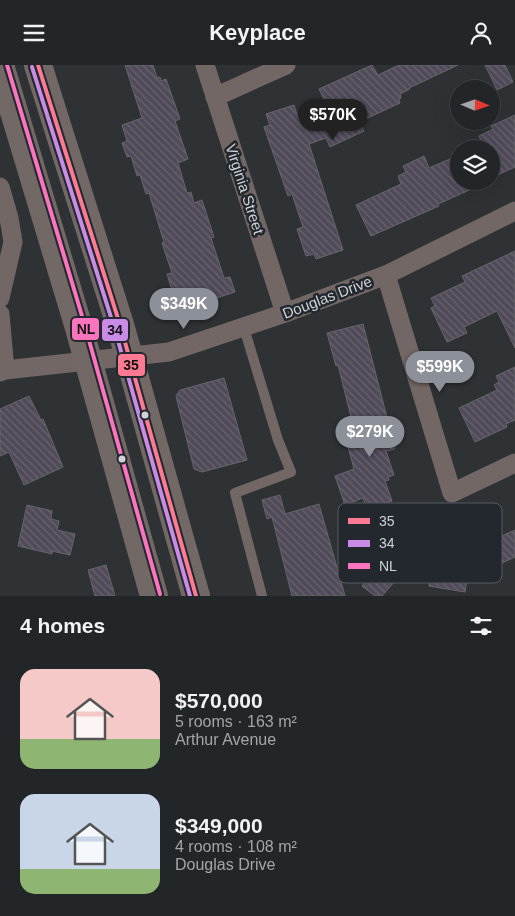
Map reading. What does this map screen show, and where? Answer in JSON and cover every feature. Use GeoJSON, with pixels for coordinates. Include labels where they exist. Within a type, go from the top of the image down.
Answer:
{"type":"FeatureCollection","features":[{"type":"Feature","properties":{"kind":"main road"},"geometry":{"type":"LineString","coordinates":[[0,65],[88,362],[154,596]]}},
{"type":"Feature","properties":{"kind":"main road"},"geometry":{"type":"LineString","coordinates":[[38,65],[129,358],[196,596]]}},
{"type":"Feature","properties":{"kind":"street","name":"Virginia Street"},"geometry":{"type":"LineString","coordinates":[[205,65],[285,313]]}},
{"type":"Feature","properties":{"kind":"street"},"geometry":{"type":"LineString","coordinates":[[215,97],[286,65]]}},
{"type":"Feature","properties":{"kind":"street"},"geometry":{"type":"LineString","coordinates":[[0,187],[9,218],[13,242],[0,298]]}},
{"type":"Feature","properties":{"kind":"street","name":"Douglas Drive"},"geometry":{"type":"LineString","coordinates":[[2,371],[162,354],[244,328],[386,275],[515,211]]}},
{"type":"Feature","properties":{"kind":"street"},"geometry":{"type":"LineString","coordinates":[[386,275],[452,493],[515,463]]}},
{"type":"Feature","properties":{"kind":"street"},"geometry":{"type":"LineString","coordinates":[[0,314],[4,343],[2,371]]}},
{"type":"Feature","properties":{"kind":"lane"},"geometry":{"type":"LineString","coordinates":[[244,328],[278,440],[291,472],[234,493],[262,596]]}},
{"type":"Feature","properties":{"kind":"building"},"geometry":{"type":"Polygon","coordinates":[[[125,65],[153,65],[157,78],[160,77],[161,81],[166,79],[180,119],[175,121],[188,159],[178,163],[187,193],[191,192],[194,203],[202,200],[214,237],[211,238],[224,278],[230,277],[235,292],[207,301],[205,297],[183,304],[175,289],[172,290],[167,274],[172,273],[149,193],[146,194],[140,175],[137,176],[131,156],[127,157],[122,143],[127,141],[122,125],[142,118],[125,65]]]}},
{"type":"Feature","properties":{"kind":"building"},"geometry":{"type":"Polygon","coordinates":[[[372,65],[378,75],[399,65],[458,65],[409,88],[400,94],[400,103],[359,122],[364,131],[330,147],[326,138],[309,144],[343,250],[316,259],[314,254],[306,256],[297,229],[303,227],[292,194],[288,196],[264,127],[270,125],[266,114],[294,105],[300,123],[331,113],[319,89],[372,65]]]}},
{"type":"Feature","properties":{"kind":"building"},"geometry":{"type":"Polygon","coordinates":[[[485,65],[505,65],[513,82],[500,88],[500,80],[492,80],[485,65]]]}},
{"type":"Feature","properties":{"kind":"building"},"geometry":{"type":"Polygon","coordinates":[[[515,115],[515,167],[500,174],[500,140],[481,140],[479,136],[491,130],[500,130],[500,122],[515,115]]]}},
{"type":"Feature","properties":{"kind":"building"},"geometry":{"type":"Polygon","coordinates":[[[424,156],[429,168],[450,159],[450,190],[470,190],[438,204],[439,206],[371,236],[356,205],[401,184],[398,176],[406,172],[403,166],[424,156]]]}},
{"type":"Feature","properties":{"kind":"building"},"geometry":{"type":"Polygon","coordinates":[[[515,251],[515,348],[497,311],[464,327],[467,333],[447,342],[431,308],[435,306],[431,298],[465,282],[462,276],[515,251]]]}},
{"type":"Feature","properties":{"kind":"building"},"geometry":{"type":"Polygon","coordinates":[[[363,324],[395,449],[386,451],[394,475],[388,477],[389,480],[385,481],[392,501],[386,503],[365,503],[363,498],[350,503],[344,503],[335,476],[354,469],[343,428],[351,425],[350,421],[352,421],[338,365],[336,366],[327,333],[363,324]]]}},
{"type":"Feature","properties":{"kind":"building"},"geometry":{"type":"Polygon","coordinates":[[[515,367],[515,420],[506,424],[507,427],[475,442],[459,408],[497,390],[494,385],[499,382],[496,376],[515,367]]]}},
{"type":"Feature","properties":{"kind":"building"},"geometry":{"type":"Polygon","coordinates":[[[224,378],[247,460],[202,472],[194,469],[176,396],[180,390],[224,378]]]}},
{"type":"Feature","properties":{"kind":"building"},"geometry":{"type":"Polygon","coordinates":[[[29,396],[41,420],[43,419],[63,467],[24,485],[9,452],[0,456],[0,409],[29,396]]]}},
{"type":"Feature","properties":{"kind":"building"},"geometry":{"type":"Polygon","coordinates":[[[280,495],[285,514],[319,504],[338,571],[338,583],[341,583],[345,596],[292,596],[272,517],[267,519],[262,500],[280,495]]]}},
{"type":"Feature","properties":{"kind":"building"},"geometry":{"type":"Polygon","coordinates":[[[27,505],[52,511],[51,519],[59,521],[57,530],[75,534],[70,555],[52,551],[52,554],[18,546],[27,505]]]}},
{"type":"Feature","properties":{"kind":"building"},"geometry":{"type":"Polygon","coordinates":[[[515,530],[515,557],[502,563],[502,536],[515,530]]]}},
{"type":"Feature","properties":{"kind":"building"},"geometry":{"type":"Polygon","coordinates":[[[106,565],[115,596],[95,596],[88,570],[106,565]]]}},
{"type":"Feature","properties":{"kind":"building"},"geometry":{"type":"Polygon","coordinates":[[[364,583],[393,583],[382,596],[375,596],[362,586],[364,583]]]}},
{"type":"Feature","properties":{"kind":"building"},"geometry":{"type":"Polygon","coordinates":[[[429,583],[466,583],[465,592],[429,586],[429,583]]]}},
{"type":"Feature","properties":{"kind":"transit line","name":"NL"},"geometry":{"type":"LineString","coordinates":[[7,65],[85,326],[160,594]]}},
{"type":"Feature","properties":{"kind":"transit line","name":"35"},"geometry":{"type":"LineString","coordinates":[[38,65],[121,328],[196,596]]}},
{"type":"Feature","properties":{"kind":"transit line","name":"34"},"geometry":{"type":"LineString","coordinates":[[32,67],[115,330],[190,596]]}}]}
